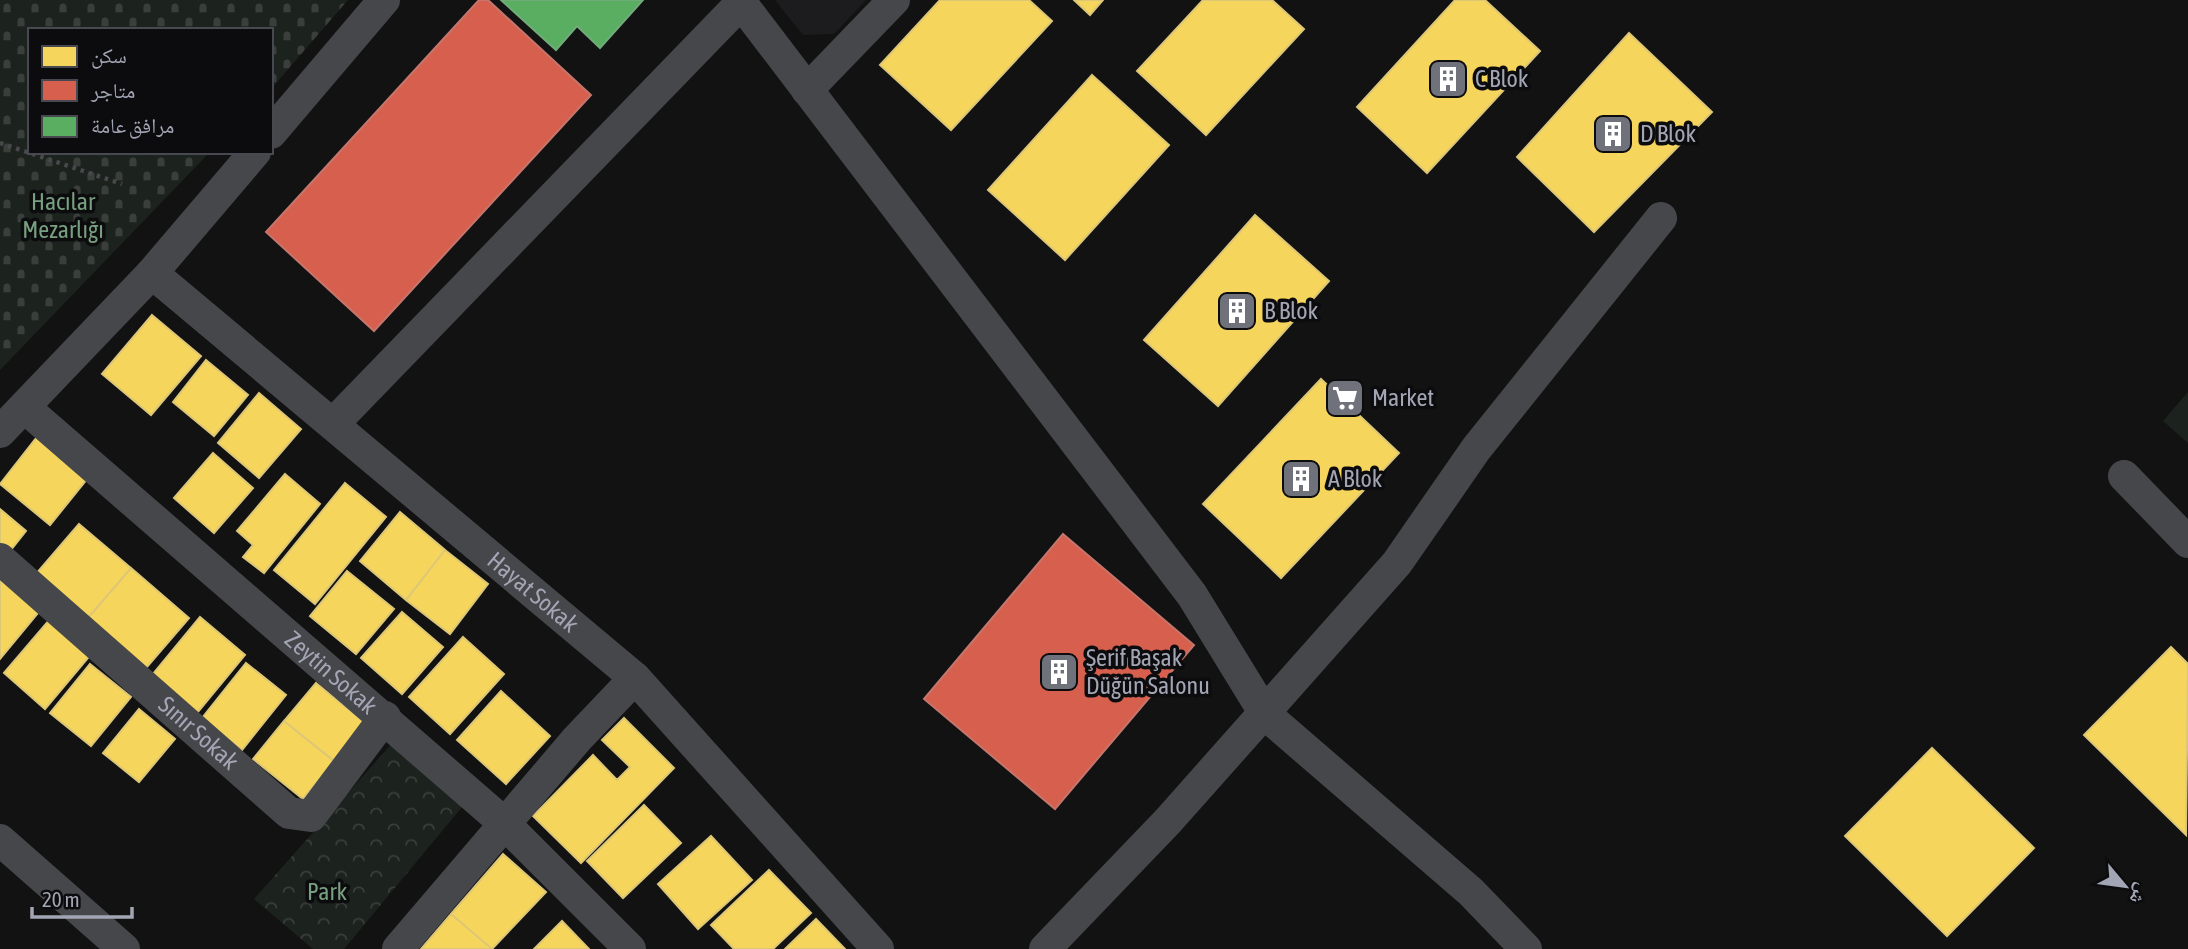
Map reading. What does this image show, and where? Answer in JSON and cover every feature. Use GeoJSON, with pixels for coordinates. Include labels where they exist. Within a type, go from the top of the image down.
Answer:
{"type":"FeatureCollection","features":[{"type":"Feature","properties":{"kind":"street"},"geometry":{"type":"LineString","coordinates":[[273,131],[384,0]]}},
{"type":"Feature","properties":{"kind":"street"},"geometry":{"type":"LineString","coordinates":[[807,90],[894,0]]}},
{"type":"Feature","properties":{"kind":"street"},"geometry":{"type":"LineString","coordinates":[[333,424],[740,1],[1192,596],[1265,714],[1471,892],[1526,949]]}},
{"type":"Feature","properties":{"kind":"street"},"geometry":{"type":"LineString","coordinates":[[0,432],[152,273],[253,154]]}},
{"type":"Feature","properties":{"kind":"street"},"geometry":{"type":"LineString","coordinates":[[1045,949],[1168,821],[1397,563],[1476,449],[1661,219]]}},
{"type":"Feature","properties":{"kind":"street","name":"Hayat Sokak"},"geometry":{"type":"LineString","coordinates":[[152,273],[635,678],[878,949]]}},
{"type":"Feature","properties":{"kind":"street","name":"Zeytin Sokak"},"geometry":{"type":"LineString","coordinates":[[24,407],[385,717],[504,823],[630,949]]}},
{"type":"Feature","properties":{"kind":"street"},"geometry":{"type":"LineString","coordinates":[[2124,476],[2188,542]]}},
{"type":"Feature","properties":{"kind":"street","name":"Sınır Sokak"},"geometry":{"type":"LineString","coordinates":[[0,559],[289,813],[311,816],[385,717]]}},
{"type":"Feature","properties":{"kind":"street"},"geometry":{"type":"LineString","coordinates":[[398,949],[504,823],[635,678]]}},
{"type":"Feature","properties":{"kind":"street"},"geometry":{"type":"LineString","coordinates":[[0,840],[124,949]]}},
{"type":"Feature","properties":{"kind":"path"},"geometry":{"type":"LineString","coordinates":[[0,143],[28,152]]}},
{"type":"Feature","properties":{"kind":"path"},"geometry":{"type":"LineString","coordinates":[[33,154],[122,184]]}},
{"type":"Feature","properties":{"kind":"shaded area"},"geometry":{"type":"Polygon","coordinates":[[[775,0],[866,0],[834,34],[803,35],[775,0]]]}},
{"type":"Feature","properties":{"kind":"green space","name":"Hacılar Mezarlığı"},"geometry":{"type":"Polygon","coordinates":[[[0,0],[348,0],[273,87],[273,28],[28,28],[28,154],[208,154],[0,370],[0,0]]]}},
{"type":"Feature","properties":{"kind":"green space"},"geometry":{"type":"Polygon","coordinates":[[[2188,392],[2188,443],[2163,421],[2188,392]]]}},
{"type":"Feature","properties":{"kind":"green space","name":"Park"},"geometry":{"type":"Polygon","coordinates":[[[394,741],[467,801],[344,949],[313,949],[254,899],[394,741]]]}},
{"type":"Feature","properties":{"kind":"building: سكن"},"geometry":{"type":"Polygon","coordinates":[[[940,0],[1029,0],[1052,21],[951,130],[880,65],[940,0]]]}},
{"type":"Feature","properties":{"kind":"building: سكن"},"geometry":{"type":"Polygon","coordinates":[[[1074,0],[1103,0],[1090,15],[1074,0]]]}},
{"type":"Feature","properties":{"kind":"building: سكن"},"geometry":{"type":"Polygon","coordinates":[[[1203,0],[1272,0],[1304,29],[1206,135],[1137,71],[1203,0]]]}},
{"type":"Feature","properties":{"kind":"building: سكن","name":"C Blok"},"geometry":{"type":"Polygon","coordinates":[[[1455,0],[1485,0],[1540,51],[1427,173],[1357,107],[1455,0]]]}},
{"type":"Feature","properties":{"kind":"building: سكن","name":"D Blok"},"geometry":{"type":"Polygon","coordinates":[[[1629,33],[1712,112],[1594,232],[1517,157],[1629,33]]]}},
{"type":"Feature","properties":{"kind":"building: سكن"},"geometry":{"type":"Polygon","coordinates":[[[1092,75],[1169,145],[1065,260],[988,190],[1092,75]]]}},
{"type":"Feature","properties":{"kind":"building: سكن","name":"B Blok"},"geometry":{"type":"Polygon","coordinates":[[[1255,215],[1329,281],[1218,406],[1144,340],[1255,215]]]}},
{"type":"Feature","properties":{"kind":"building: سكن"},"geometry":{"type":"Polygon","coordinates":[[[152,315],[201,356],[151,415],[102,374],[152,315]]]}},
{"type":"Feature","properties":{"kind":"building: سكن"},"geometry":{"type":"Polygon","coordinates":[[[206,360],[248,395],[214,436],[173,402],[206,360]]]}},
{"type":"Feature","properties":{"kind":"building: سكن","name":"A Blok"},"geometry":{"type":"Polygon","coordinates":[[[1321,379],[1399,453],[1281,578],[1203,504],[1321,379]]]}},
{"type":"Feature","properties":{"kind":"building: سكن"},"geometry":{"type":"Polygon","coordinates":[[[259,393],[301,429],[259,478],[218,443],[259,393]]]}},
{"type":"Feature","properties":{"kind":"building: سكن"},"geometry":{"type":"Polygon","coordinates":[[[37,437],[88,478],[50,525],[0,484],[37,437]]]}},
{"type":"Feature","properties":{"kind":"building: سكن"},"geometry":{"type":"Polygon","coordinates":[[[213,453],[253,488],[214,533],[174,498],[213,453]]]}},
{"type":"Feature","properties":{"kind":"building: سكن"},"geometry":{"type":"Polygon","coordinates":[[[285,474],[320,504],[264,573],[243,557],[253,545],[237,531],[285,474]]]}},
{"type":"Feature","properties":{"kind":"building: سكن"},"geometry":{"type":"Polygon","coordinates":[[[345,483],[386,517],[315,604],[274,570],[345,483]]]}},
{"type":"Feature","properties":{"kind":"building: سكن"},"geometry":{"type":"Polygon","coordinates":[[[0,509],[26,531],[10,551],[0,543],[0,509]]]}},
{"type":"Feature","properties":{"kind":"building: سكن"},"geometry":{"type":"Polygon","coordinates":[[[400,512],[445,550],[406,600],[360,561],[400,512]]]}},
{"type":"Feature","properties":{"kind":"building: سكن"},"geometry":{"type":"Polygon","coordinates":[[[79,524],[131,568],[88,618],[36,574],[79,524]]]}},
{"type":"Feature","properties":{"kind":"building: سكن"},"geometry":{"type":"Polygon","coordinates":[[[445,550],[488,584],[450,634],[406,600],[445,550]]]}},
{"type":"Feature","properties":{"kind":"building: سكن"},"geometry":{"type":"Polygon","coordinates":[[[131,568],[189,618],[146,668],[88,618],[131,568]]]}},
{"type":"Feature","properties":{"kind":"building: سكن"},"geometry":{"type":"Polygon","coordinates":[[[347,571],[394,609],[356,654],[310,616],[347,571]]]}},
{"type":"Feature","properties":{"kind":"building: سكن"},"geometry":{"type":"Polygon","coordinates":[[[0,572],[42,608],[0,659],[0,572]]]}},
{"type":"Feature","properties":{"kind":"building: سكن"},"geometry":{"type":"Polygon","coordinates":[[[402,612],[443,647],[402,694],[361,658],[402,612]]]}},
{"type":"Feature","properties":{"kind":"building: سكن"},"geometry":{"type":"Polygon","coordinates":[[[200,617],[245,655],[197,713],[152,675],[200,617]]]}},
{"type":"Feature","properties":{"kind":"building: سكن"},"geometry":{"type":"Polygon","coordinates":[[[51,618],[92,653],[45,709],[4,673],[51,618]]]}},
{"type":"Feature","properties":{"kind":"building: سكن"},"geometry":{"type":"Polygon","coordinates":[[[463,637],[504,674],[450,734],[409,697],[463,637]]]}},
{"type":"Feature","properties":{"kind":"building: سكن"},"geometry":{"type":"Polygon","coordinates":[[[2171,647],[2188,664],[2186,835],[2084,735],[2171,647]]]}},
{"type":"Feature","properties":{"kind":"building: سكن"},"geometry":{"type":"Polygon","coordinates":[[[246,663],[286,695],[242,750],[202,718],[246,663]]]}},
{"type":"Feature","properties":{"kind":"building: سكن"},"geometry":{"type":"Polygon","coordinates":[[[90,664],[131,697],[91,746],[50,713],[90,664]]]}},
{"type":"Feature","properties":{"kind":"building: سكن"},"geometry":{"type":"Polygon","coordinates":[[[316,683],[364,722],[334,761],[284,721],[316,683]]]}},
{"type":"Feature","properties":{"kind":"building: سكن"},"geometry":{"type":"Polygon","coordinates":[[[501,691],[550,736],[506,784],[457,740],[501,691]]]}},
{"type":"Feature","properties":{"kind":"building: سكن"},"geometry":{"type":"Polygon","coordinates":[[[139,709],[175,739],[139,782],[103,753],[139,709]]]}},
{"type":"Feature","properties":{"kind":"building: سكن"},"geometry":{"type":"Polygon","coordinates":[[[624,718],[674,768],[581,863],[533,816],[593,755],[617,780],[630,767],[602,740],[624,718]]]}},
{"type":"Feature","properties":{"kind":"building: سكن"},"geometry":{"type":"Polygon","coordinates":[[[284,721],[334,761],[303,799],[253,759],[284,721]]]}},
{"type":"Feature","properties":{"kind":"building: سكن"},"geometry":{"type":"Polygon","coordinates":[[[1932,748],[2034,848],[1947,936],[1845,836],[1932,748]]]}},
{"type":"Feature","properties":{"kind":"building: سكن"},"geometry":{"type":"Polygon","coordinates":[[[644,805],[681,843],[623,898],[587,861],[644,805]]]}},
{"type":"Feature","properties":{"kind":"building: سكن"},"geometry":{"type":"Polygon","coordinates":[[[711,836],[752,880],[698,929],[658,884],[711,836]]]}},
{"type":"Feature","properties":{"kind":"building: سكن"},"geometry":{"type":"Polygon","coordinates":[[[503,854],[546,892],[492,949],[451,914],[503,854]]]}},
{"type":"Feature","properties":{"kind":"building: سكن"},"geometry":{"type":"Polygon","coordinates":[[[769,870],[811,913],[773,949],[734,949],[711,925],[769,870]]]}},
{"type":"Feature","properties":{"kind":"building: سكن"},"geometry":{"type":"Polygon","coordinates":[[[451,914],[492,949],[421,949],[451,914]]]}},
{"type":"Feature","properties":{"kind":"building: سكن"},"geometry":{"type":"Polygon","coordinates":[[[816,919],[845,949],[785,949],[816,919]]]}},
{"type":"Feature","properties":{"kind":"building: سكن"},"geometry":{"type":"Polygon","coordinates":[[[562,921],[589,949],[534,949],[562,921]]]}},
{"type":"Feature","properties":{"kind":"building: متاجر"},"geometry":{"type":"Polygon","coordinates":[[[479,0],[488,0],[591,95],[374,331],[266,232],[479,0]]]}},
{"type":"Feature","properties":{"kind":"building: متاجر","name":"Şerif Başak Düğün Salonu"},"geometry":{"type":"Polygon","coordinates":[[[1063,534],[1194,645],[1055,809],[924,699],[1063,534]]]}},
{"type":"Feature","properties":{"kind":"building: مرافق عامة"},"geometry":{"type":"Polygon","coordinates":[[[501,0],[643,0],[600,48],[577,26],[556,50],[501,0]]]}},
{"type":"Feature","properties":{"kind":"place","name":"C Blok"},"geometry":{"type":"Point","coordinates":[1448,79]}},
{"type":"Feature","properties":{"kind":"place","name":"D Blok"},"geometry":{"type":"Point","coordinates":[1613,134]}},
{"type":"Feature","properties":{"kind":"place","name":"B Blok"},"geometry":{"type":"Point","coordinates":[1237,311]}},
{"type":"Feature","properties":{"kind":"place","name":"Market"},"geometry":{"type":"Point","coordinates":[1345,398]}},
{"type":"Feature","properties":{"kind":"place","name":"A Blok"},"geometry":{"type":"Point","coordinates":[1301,479]}},
{"type":"Feature","properties":{"kind":"place","name":"Şerif Başak Düğün Salonu"},"geometry":{"type":"Point","coordinates":[1059,672]}}]}
